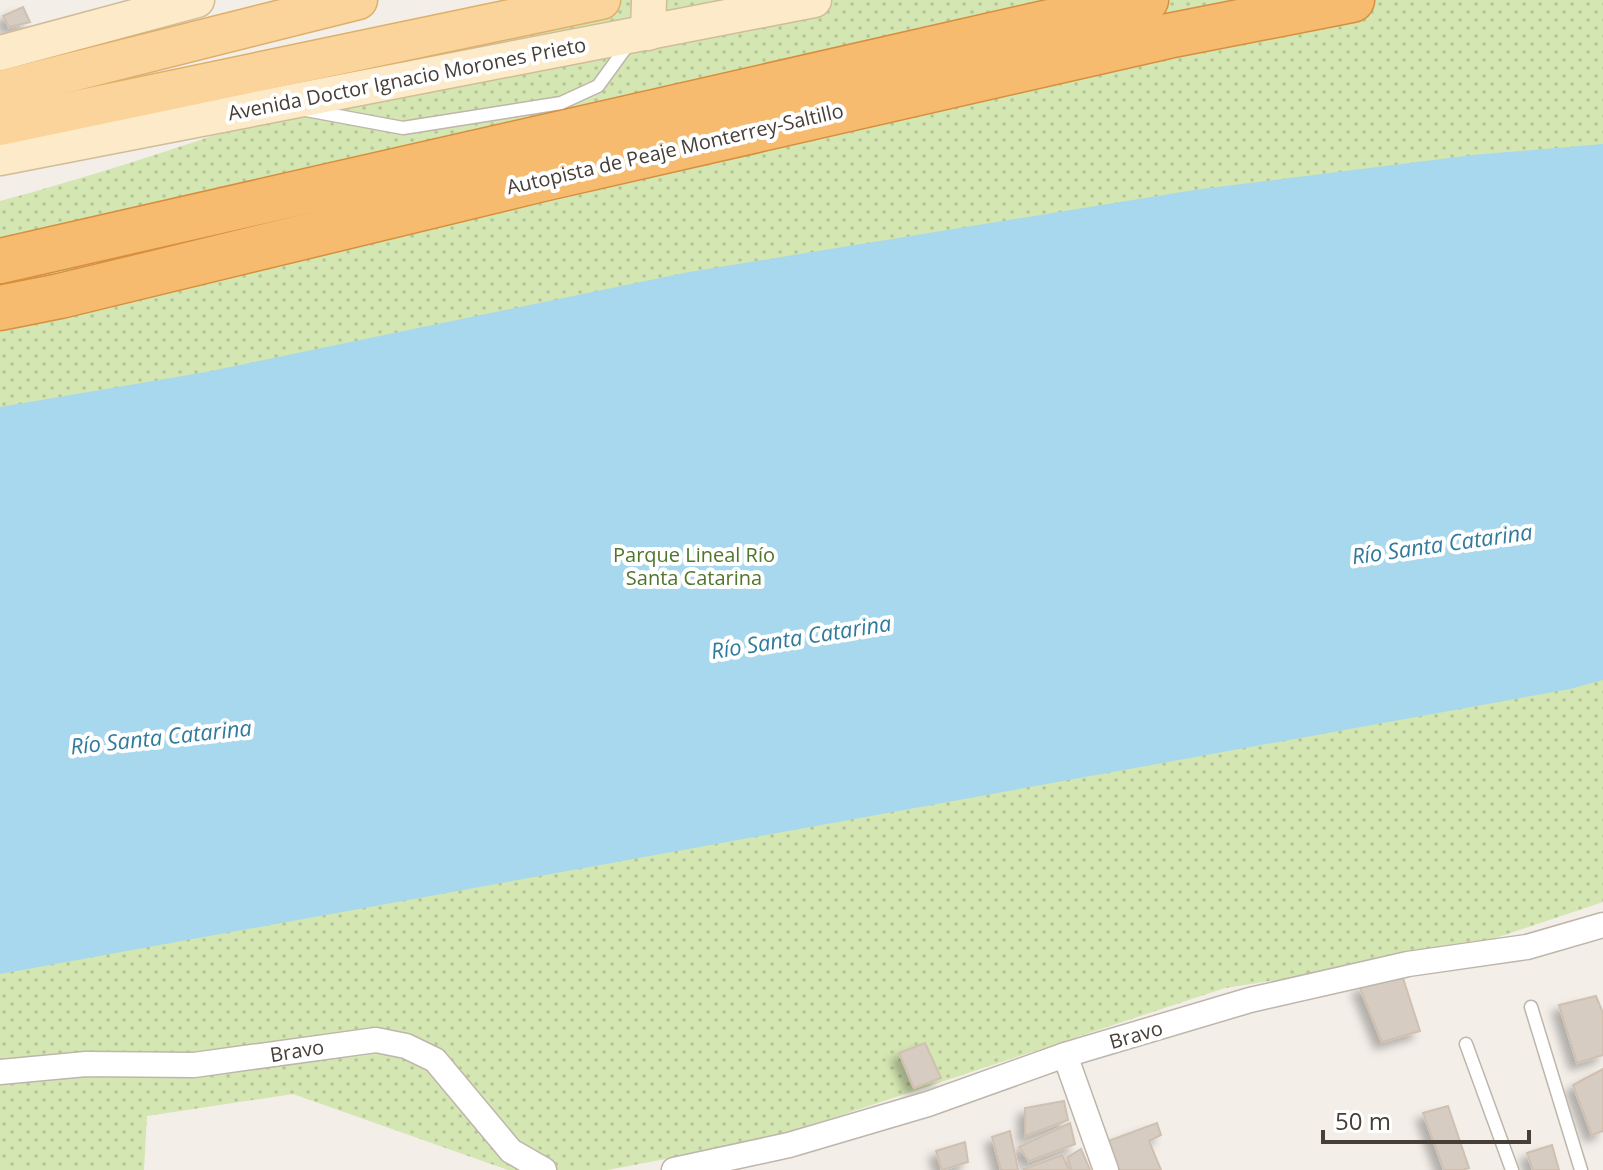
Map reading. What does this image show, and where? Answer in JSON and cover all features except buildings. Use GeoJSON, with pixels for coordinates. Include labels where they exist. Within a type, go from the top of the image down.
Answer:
{"type":"FeatureCollection","features":[{"type":"Feature","properties":{"kind":"highway"},"geometry":{"type":"LineString","coordinates":[[0,261],[1146,0]]}},
{"type":"Feature","properties":{"kind":"highway","name":"Autopista de Peaje Monterrey-Saltillo"},"geometry":{"type":"LineString","coordinates":[[0,308],[542,179],[1107,50],[1352,0]]}},
{"type":"Feature","properties":{"kind":"main road"},"geometry":{"type":"LineString","coordinates":[[0,53],[197,0]]}},
{"type":"Feature","properties":{"kind":"main road"},"geometry":{"type":"LineString","coordinates":[[0,90],[358,0]]}},
{"type":"Feature","properties":{"kind":"main road","name":"Avenida Doctor Ignacio Morones Prieto"},"geometry":{"type":"LineString","coordinates":[[0,126],[601,0]]}},
{"type":"Feature","properties":{"kind":"main road","name":"Avenida Doctor Ignacio Morones Prieto"},"geometry":{"type":"LineString","coordinates":[[0,158],[272,104],[644,23],[802,1]]}},
{"type":"Feature","properties":{"kind":"street","name":"Bravo"},"geometry":{"type":"LineString","coordinates":[[685,1169],[789,1145],[928,1104],[1065,1055],[1250,1000],[1408,964],[1527,947],[1603,925]]}},
{"type":"Feature","properties":{"kind":"street","name":"Bravo"},"geometry":{"type":"LineString","coordinates":[[0,1072],[86,1064],[194,1065],[376,1040],[406,1046],[435,1060],[511,1151],[544,1170]]}},
{"type":"Feature","properties":{"kind":"street"},"geometry":{"type":"LineString","coordinates":[[1065,1055],[1106,1170]]}},
{"type":"Feature","properties":{"kind":"lane"},"geometry":{"type":"LineString","coordinates":[[272,104],[403,128],[561,103],[598,86],[644,23]]}},
{"type":"Feature","properties":{"kind":"lane"},"geometry":{"type":"LineString","coordinates":[[1531,1007],[1581,1170]]}},
{"type":"Feature","properties":{"kind":"lane"},"geometry":{"type":"LineString","coordinates":[[1466,1044],[1512,1170]]}},
{"type":"Feature","properties":{"kind":"green space","name":"Parque Lineal Río Santa Catarina"},"geometry":{"type":"Polygon","coordinates":[[[601,0],[1603,0],[1603,902],[1448,954],[1225,988],[769,1139],[608,1170],[508,1170],[293,1094],[147,1116],[144,1170],[0,1170],[0,201],[227,131],[601,0]]]}},
{"type":"Feature","properties":{"kind":"water","name":"Río Santa Catarina"},"geometry":{"type":"Polygon","coordinates":[[[1603,144],[1603,680],[1570,689],[0,974],[0,407],[206,372],[689,272],[1194,190],[1473,155],[1603,144]]]}}]}
